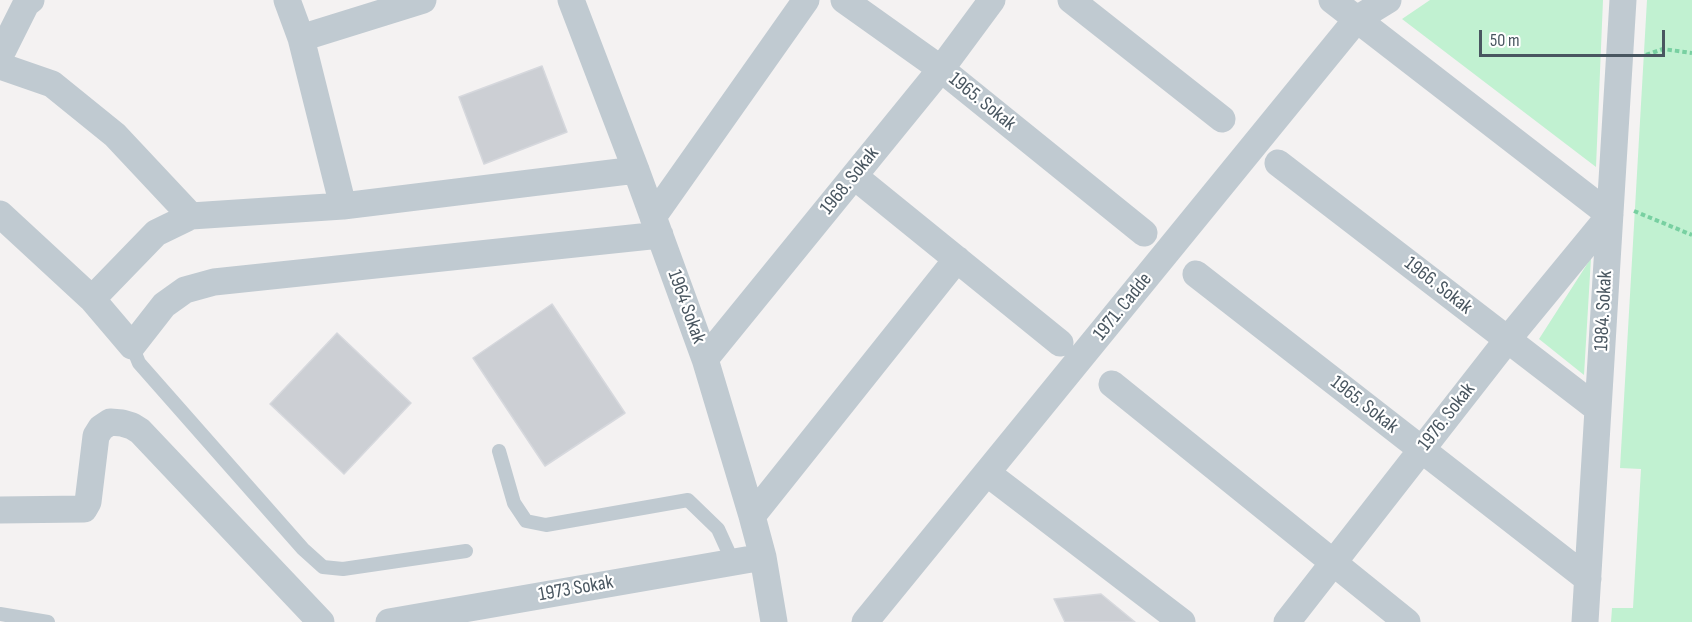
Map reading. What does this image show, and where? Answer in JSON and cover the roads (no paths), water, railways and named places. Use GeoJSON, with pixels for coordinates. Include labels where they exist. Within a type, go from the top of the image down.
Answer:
{"type":"FeatureCollection","features":[{"type":"Feature","properties":{"kind":"street"},"geometry":{"type":"LineString","coordinates":[[0,57],[26,4],[31,0]]}},
{"type":"Feature","properties":{"kind":"street"},"geometry":{"type":"LineString","coordinates":[[287,0],[301,38],[343,206]]}},
{"type":"Feature","properties":{"kind":"street"},"geometry":{"type":"LineString","coordinates":[[301,38],[423,0]]}},
{"type":"Feature","properties":{"kind":"street"},"geometry":{"type":"LineString","coordinates":[[0,214],[92,299],[132,346],[164,305],[184,290],[214,282],[656,226],[806,0]]}},
{"type":"Feature","properties":{"kind":"street","name":"1965. Sokak"},"geometry":{"type":"LineString","coordinates":[[844,0],[941,69],[1144,233]]}},
{"type":"Feature","properties":{"kind":"street","name":"1968. Sokak"},"geometry":{"type":"LineString","coordinates":[[705,359],[941,69],[992,0]]}},
{"type":"Feature","properties":{"kind":"street"},"geometry":{"type":"LineString","coordinates":[[1071,0],[1222,119]]}},
{"type":"Feature","properties":{"kind":"street"},"geometry":{"type":"LineString","coordinates":[[1332,0],[1610,208]]}},
{"type":"Feature","properties":{"kind":"street","name":"1971. Cadde"},"geometry":{"type":"LineString","coordinates":[[865,622],[1357,19],[1388,0]]}},
{"type":"Feature","properties":{"kind":"street","name":"1984. Sokak"},"geometry":{"type":"LineString","coordinates":[[1585,622],[1623,0]]}},
{"type":"Feature","properties":{"kind":"street","name":"1964 Sokak"},"geometry":{"type":"LineString","coordinates":[[579,4],[636,170],[705,359],[763,557],[774,622]]}},
{"type":"Feature","properties":{"kind":"street"},"geometry":{"type":"LineString","coordinates":[[0,66],[52,84],[115,135],[191,216]]}},
{"type":"Feature","properties":{"kind":"street","name":"1966. Sokak"},"geometry":{"type":"LineString","coordinates":[[1278,163],[1598,409]]}},
{"type":"Feature","properties":{"kind":"street"},"geometry":{"type":"LineString","coordinates":[[92,299],[156,233],[191,216],[343,206],[636,170]]}},
{"type":"Feature","properties":{"kind":"street"},"geometry":{"type":"LineString","coordinates":[[854,176],[1060,343]]}},
{"type":"Feature","properties":{"kind":"street","name":"1976. Sokak"},"geometry":{"type":"LineString","coordinates":[[1287,622],[1610,208]]}},
{"type":"Feature","properties":{"kind":"street"},"geometry":{"type":"LineString","coordinates":[[752,516],[957,259]]}},
{"type":"Feature","properties":{"kind":"street","name":"1965. Sokak"},"geometry":{"type":"LineString","coordinates":[[1196,274],[1588,579]]}},
{"type":"Feature","properties":{"kind":"street"},"geometry":{"type":"LineString","coordinates":[[1112,384],[1407,622]]}},
{"type":"Feature","properties":{"kind":"street"},"geometry":{"type":"LineString","coordinates":[[0,510],[84,509],[88,502],[96,436],[101,428],[110,422],[132,426],[140,431],[321,622]]}},
{"type":"Feature","properties":{"kind":"street"},"geometry":{"type":"LineString","coordinates":[[987,473],[1182,622]]}},
{"type":"Feature","properties":{"kind":"street","name":"1973 Sokak"},"geometry":{"type":"LineString","coordinates":[[389,622],[763,557]]}},
{"type":"Feature","properties":{"kind":"lane"},"geometry":{"type":"LineString","coordinates":[[132,346],[139,363],[303,549],[323,567],[343,569],[466,551]]}},
{"type":"Feature","properties":{"kind":"lane"},"geometry":{"type":"LineString","coordinates":[[499,452],[514,503],[526,521],[546,525],[688,500],[718,529],[733,562]]}},
{"type":"Feature","properties":{"kind":"lane"},"geometry":{"type":"LineString","coordinates":[[0,614],[48,622]]}}]}
